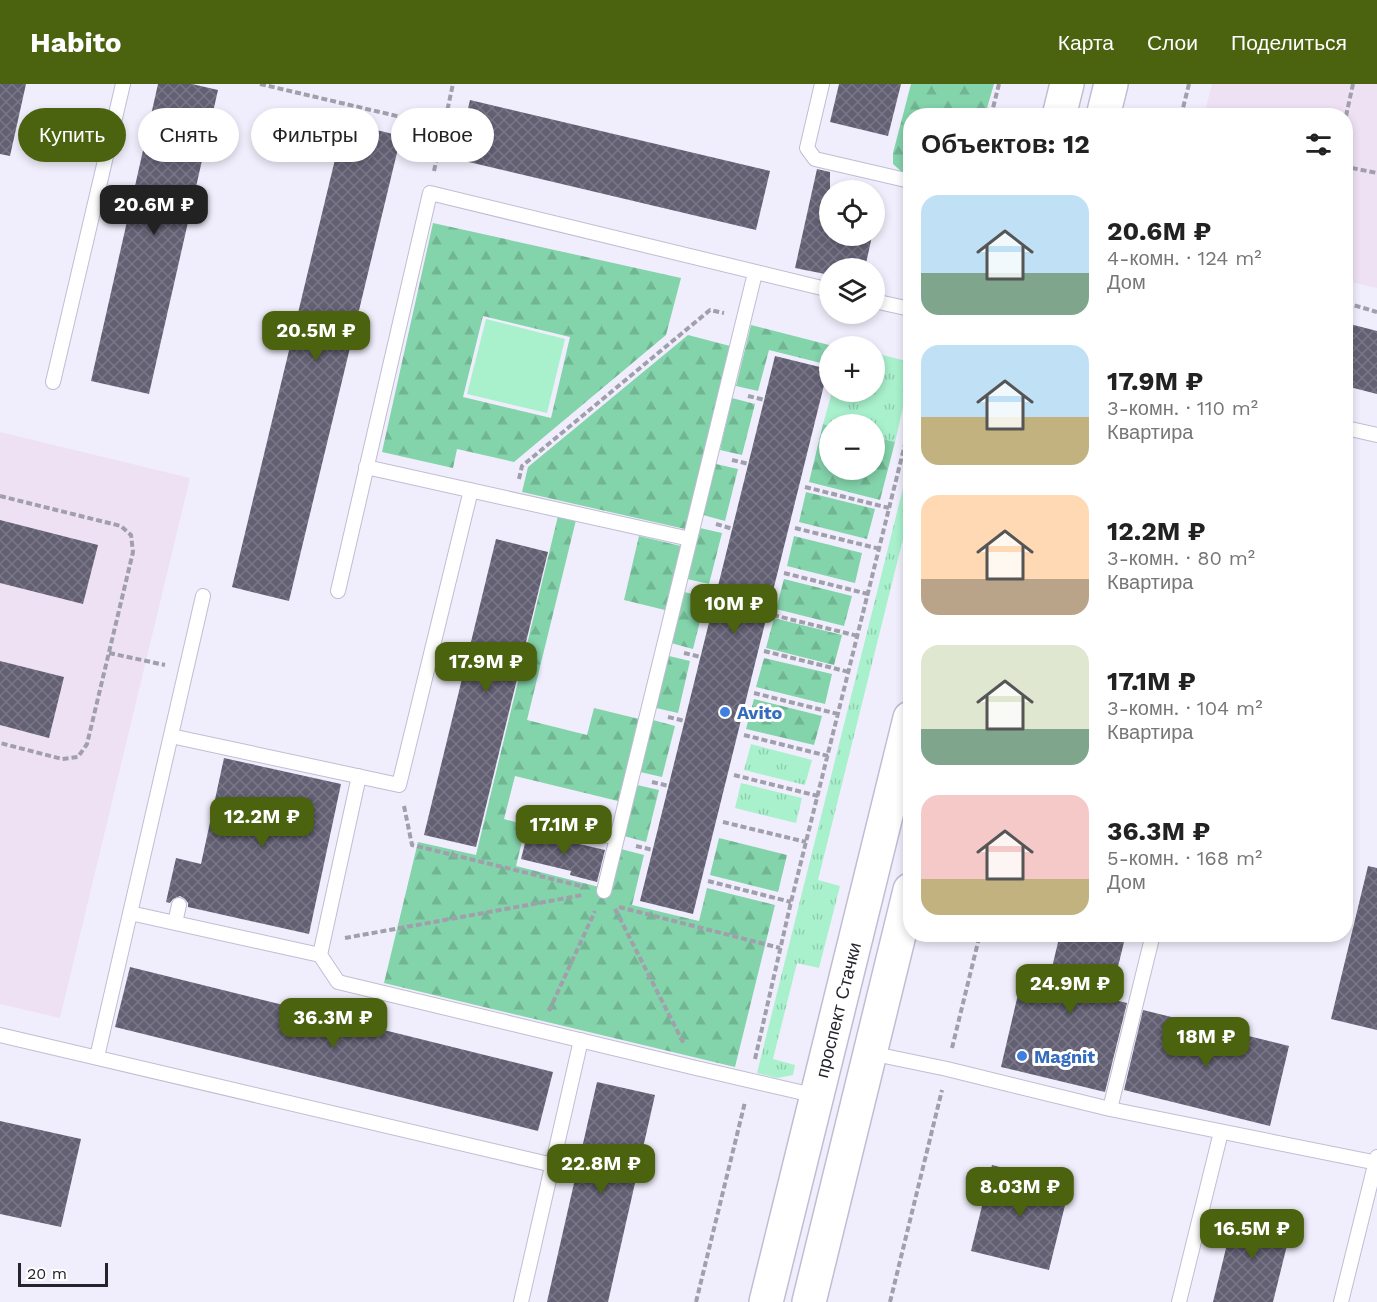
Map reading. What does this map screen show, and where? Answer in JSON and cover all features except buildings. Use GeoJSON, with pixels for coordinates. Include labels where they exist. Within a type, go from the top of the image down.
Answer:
{"type":"FeatureCollection","features":[{"type":"Feature","properties":{"kind":"main road"},"geometry":{"type":"LineString","coordinates":[[1061,108],[1067,84]]}},
{"type":"Feature","properties":{"kind":"main road"},"geometry":{"type":"LineString","coordinates":[[1105,108],[1111,84]]}},
{"type":"Feature","properties":{"kind":"main road","name":"проспект Стачки"},"geometry":{"type":"LineString","coordinates":[[766,1302],[903,746]]}},
{"type":"Feature","properties":{"kind":"main road"},"geometry":{"type":"LineString","coordinates":[[809,1302],[903,919]]}},
{"type":"Feature","properties":{"kind":"lane"},"geometry":{"type":"LineString","coordinates":[[53,382],[123,84]]}},
{"type":"Feature","properties":{"kind":"lane"},"geometry":{"type":"LineString","coordinates":[[822,84],[807,148],[815,159],[903,178]]}},
{"type":"Feature","properties":{"kind":"lane"},"geometry":{"type":"LineString","coordinates":[[338,591],[430,193],[819,288]]}},
{"type":"Feature","properties":{"kind":"lane"},"geometry":{"type":"LineString","coordinates":[[604,891],[755,273]]}},
{"type":"Feature","properties":{"kind":"lane"},"geometry":{"type":"LineString","coordinates":[[885,303],[903,307]]}},
{"type":"Feature","properties":{"kind":"lane"},"geometry":{"type":"LineString","coordinates":[[1353,430],[1377,435]]}},
{"type":"Feature","properties":{"kind":"lane"},"geometry":{"type":"LineString","coordinates":[[366,467],[690,539]]}},
{"type":"Feature","properties":{"kind":"lane"},"geometry":{"type":"LineString","coordinates":[[171,736],[399,784],[471,490]]}},
{"type":"Feature","properties":{"kind":"lane"},"geometry":{"type":"LineString","coordinates":[[97,1058],[203,596]]}},
{"type":"Feature","properties":{"kind":"lane"},"geometry":{"type":"LineString","coordinates":[[359,776],[322,948],[338,982],[817,1096]]}},
{"type":"Feature","properties":{"kind":"lane"},"geometry":{"type":"LineString","coordinates":[[530,816],[617,838]]}},
{"type":"Feature","properties":{"kind":"lane"},"geometry":{"type":"LineString","coordinates":[[175,923],[179,905]]}},
{"type":"Feature","properties":{"kind":"lane"},"geometry":{"type":"LineString","coordinates":[[130,913],[322,948]]}},
{"type":"Feature","properties":{"kind":"lane"},"geometry":{"type":"LineString","coordinates":[[1110,1109],[1151,942]]}},
{"type":"Feature","properties":{"kind":"lane"},"geometry":{"type":"LineString","coordinates":[[0,1035],[553,1165]]}},
{"type":"Feature","properties":{"kind":"lane"},"geometry":{"type":"LineString","coordinates":[[521,1302],[581,1040]]}},
{"type":"Feature","properties":{"kind":"lane"},"geometry":{"type":"LineString","coordinates":[[870,1053],[1110,1109],[1377,1161],[1341,1302]]}},
{"type":"Feature","properties":{"kind":"lane"},"geometry":{"type":"LineString","coordinates":[[1179,1302],[1221,1132]]}},
{"type":"Feature","properties":{"kind":"path"},"geometry":{"type":"LineString","coordinates":[[260,84],[391,115]]}},
{"type":"Feature","properties":{"kind":"path"},"geometry":{"type":"LineString","coordinates":[[448,108],[453,84]]}},
{"type":"Feature","properties":{"kind":"path"},"geometry":{"type":"LineString","coordinates":[[992,108],[999,84]]}},
{"type":"Feature","properties":{"kind":"path"},"geometry":{"type":"LineString","coordinates":[[1183,108],[1189,84]]}},
{"type":"Feature","properties":{"kind":"path"},"geometry":{"type":"LineString","coordinates":[[1348,108],[1353,84]]}},
{"type":"Feature","properties":{"kind":"path"},"geometry":{"type":"LineString","coordinates":[[430,193],[437,162]]}},
{"type":"Feature","properties":{"kind":"path"},"geometry":{"type":"LineString","coordinates":[[1353,168],[1377,173]]}},
{"type":"Feature","properties":{"kind":"path"},"geometry":{"type":"LineString","coordinates":[[1353,305],[1377,312]]}},
{"type":"Feature","properties":{"kind":"path"},"geometry":{"type":"LineString","coordinates":[[514,500],[522,466],[710,310],[745,317]]}},
{"type":"Feature","properties":{"kind":"path"},"geometry":{"type":"LineString","coordinates":[[696,1302],[791,902],[903,452]]}},
{"type":"Feature","properties":{"kind":"path"},"geometry":{"type":"LineString","coordinates":[[805,486],[889,508]]}},
{"type":"Feature","properties":{"kind":"path"},"geometry":{"type":"LineString","coordinates":[[0,496],[121,526],[131,535],[133,552],[87,744],[78,758],[62,759],[0,743]]}},
{"type":"Feature","properties":{"kind":"path"},"geometry":{"type":"LineString","coordinates":[[795,528],[880,549]]}},
{"type":"Feature","properties":{"kind":"path"},"geometry":{"type":"LineString","coordinates":[[784,573],[868,594]]}},
{"type":"Feature","properties":{"kind":"path"},"geometry":{"type":"LineString","coordinates":[[773,615],[858,636]]}},
{"type":"Feature","properties":{"kind":"path"},"geometry":{"type":"LineString","coordinates":[[764,651],[849,672]]}},
{"type":"Feature","properties":{"kind":"path"},"geometry":{"type":"LineString","coordinates":[[109,653],[186,669]]}},
{"type":"Feature","properties":{"kind":"path"},"geometry":{"type":"LineString","coordinates":[[754,693],[838,714]]}},
{"type":"Feature","properties":{"kind":"path"},"geometry":{"type":"LineString","coordinates":[[744,735],[828,756]]}},
{"type":"Feature","properties":{"kind":"path"},"geometry":{"type":"LineString","coordinates":[[734,775],[818,796]]}},
{"type":"Feature","properties":{"kind":"path"},"geometry":{"type":"LineString","coordinates":[[399,784],[412,845],[604,891]]}},
{"type":"Feature","properties":{"kind":"path"},"geometry":{"type":"LineString","coordinates":[[723,822],[807,842]]}},
{"type":"Feature","properties":{"kind":"path"},"geometry":{"type":"LineString","coordinates":[[708,881],[791,902]]}},
{"type":"Feature","properties":{"kind":"path"},"geometry":{"type":"LineString","coordinates":[[322,948],[604,891]]}},
{"type":"Feature","properties":{"kind":"path"},"geometry":{"type":"LineString","coordinates":[[541,1030],[604,891]]}},
{"type":"Feature","properties":{"kind":"path"},"geometry":{"type":"LineString","coordinates":[[696,1068],[613,905],[780,948]]}},
{"type":"Feature","properties":{"kind":"path"},"geometry":{"type":"LineString","coordinates":[[890,1302],[978,942]]}},
{"type":"Feature","properties":{"kind":"shaded area"},"geometry":{"type":"Polygon","coordinates":[[[1212,84],[1377,84],[1377,288],[1353,283],[1353,108],[1206,108],[1212,84]]]}},
{"type":"Feature","properties":{"kind":"shaded area"},"geometry":{"type":"Polygon","coordinates":[[[0,432],[190,478],[60,1018],[0,1004],[0,432]]]}},
{"type":"Feature","properties":{"kind":"green space"},"geometry":{"type":"Polygon","coordinates":[[[911,84],[994,84],[987,108],[905,108],[911,84]]]}},
{"type":"Feature","properties":{"kind":"green space"},"geometry":{"type":"Polygon","coordinates":[[[903,115],[903,172],[893,164],[893,153],[903,115]]]}},
{"type":"Feature","properties":{"kind":"green space"},"geometry":{"type":"Polygon","coordinates":[[[433,223],[681,278],[666,335],[514,462],[457,449],[453,468],[382,452],[433,223]],[[483,316],[463,397],[551,418],[570,337],[483,316]]]}},
{"type":"Feature","properties":{"kind":"green space"},"geometry":{"type":"Polygon","coordinates":[[[486,319],[565,339],[547,413],[467,394],[486,319]]]}},
{"type":"Feature","properties":{"kind":"green space"},"geometry":{"type":"Polygon","coordinates":[[[751,325],[819,342],[819,362],[769,350],[758,391],[736,386],[751,325]]]}},
{"type":"Feature","properties":{"kind":"green space"},"geometry":{"type":"Polygon","coordinates":[[[688,335],[730,346],[685,529],[522,492],[528,467],[688,335]]]}},
{"type":"Feature","properties":{"kind":"green space"},"geometry":{"type":"Polygon","coordinates":[[[885,356],[903,360],[903,407],[895,442],[885,440],[885,414],[826,414],[829,402],[885,402],[885,356]]]}},
{"type":"Feature","properties":{"kind":"green space"},"geometry":{"type":"Polygon","coordinates":[[[732,398],[755,404],[742,455],[720,450],[732,398]]]}},
{"type":"Feature","properties":{"kind":"green space"},"geometry":{"type":"Polygon","coordinates":[[[885,440],[895,442],[880,500],[809,482],[819,441],[819,480],[885,480],[885,440]]]}},
{"type":"Feature","properties":{"kind":"green space"},"geometry":{"type":"Polygon","coordinates":[[[716,464],[738,469],[725,521],[703,515],[716,464]]]}},
{"type":"Feature","properties":{"kind":"green space"},"geometry":{"type":"Polygon","coordinates":[[[903,488],[903,539],[818,880],[840,886],[819,968],[797,963],[773,1059],[795,1065],[793,1075],[777,1078],[757,1073],[903,488]]]}},
{"type":"Feature","properties":{"kind":"green space"},"geometry":{"type":"Polygon","coordinates":[[[806,492],[875,509],[867,539],[799,522],[806,492]]]}},
{"type":"Feature","properties":{"kind":"green space"},"geometry":{"type":"Polygon","coordinates":[[[558,516],[576,520],[527,720],[587,735],[594,708],[639,719],[618,801],[515,776],[504,819],[526,825],[516,866],[611,890],[621,849],[644,855],[632,905],[699,921],[707,888],[775,905],[735,1067],[384,983],[418,842],[476,855],[558,516]]]}},
{"type":"Feature","properties":{"kind":"green space"},"geometry":{"type":"Polygon","coordinates":[[[700,528],[722,533],[709,584],[687,579],[700,528]]]}},
{"type":"Feature","properties":{"kind":"green space"},"geometry":{"type":"Polygon","coordinates":[[[639,536],[681,546],[665,610],[624,600],[639,536]]]}},
{"type":"Feature","properties":{"kind":"green space"},"geometry":{"type":"Polygon","coordinates":[[[794,536],[862,553],[855,583],[787,566],[794,536]]]}},
{"type":"Feature","properties":{"kind":"green space"},"geometry":{"type":"Polygon","coordinates":[[[784,579],[852,596],[844,626],[776,609],[784,579]]]}},
{"type":"Feature","properties":{"kind":"green space"},"geometry":{"type":"Polygon","coordinates":[[[684,592],[706,597],[693,649],[671,643],[684,592]]]}},
{"type":"Feature","properties":{"kind":"green space"},"geometry":{"type":"Polygon","coordinates":[[[774,618],[842,635],[834,665],[766,648],[774,618]]]}},
{"type":"Feature","properties":{"kind":"green space"},"geometry":{"type":"Polygon","coordinates":[[[669,656],[690,661],[678,713],[656,708],[669,656]]]}},
{"type":"Feature","properties":{"kind":"green space"},"geometry":{"type":"Polygon","coordinates":[[[764,658],[832,674],[825,704],[756,687],[764,658]]]}},
{"type":"Feature","properties":{"kind":"green space"},"geometry":{"type":"Polygon","coordinates":[[[754,699],[822,716],[814,745],[746,729],[754,699]]]}},
{"type":"Feature","properties":{"kind":"green space"},"geometry":{"type":"Polygon","coordinates":[[[653,720],[675,726],[662,777],[640,772],[653,720]]]}},
{"type":"Feature","properties":{"kind":"green space"},"geometry":{"type":"Polygon","coordinates":[[[751,744],[812,760],[805,785],[744,770],[751,744]]]}},
{"type":"Feature","properties":{"kind":"green space"},"geometry":{"type":"Polygon","coordinates":[[[741,783],[802,798],[796,823],[735,808],[741,783]]]}},
{"type":"Feature","properties":{"kind":"green space"},"geometry":{"type":"Polygon","coordinates":[[[637,785],[659,790],[646,842],[624,836],[637,785]]]}},
{"type":"Feature","properties":{"kind":"green space"},"geometry":{"type":"Polygon","coordinates":[[[719,838],[787,855],[778,892],[710,875],[719,838]]]}},
{"type":"Feature","properties":{"kind":"place","name":"Avito"},"geometry":{"type":"Point","coordinates":[725,712]}},
{"type":"Feature","properties":{"kind":"place","name":"Magnit"},"geometry":{"type":"Point","coordinates":[1022,1056]}}]}
